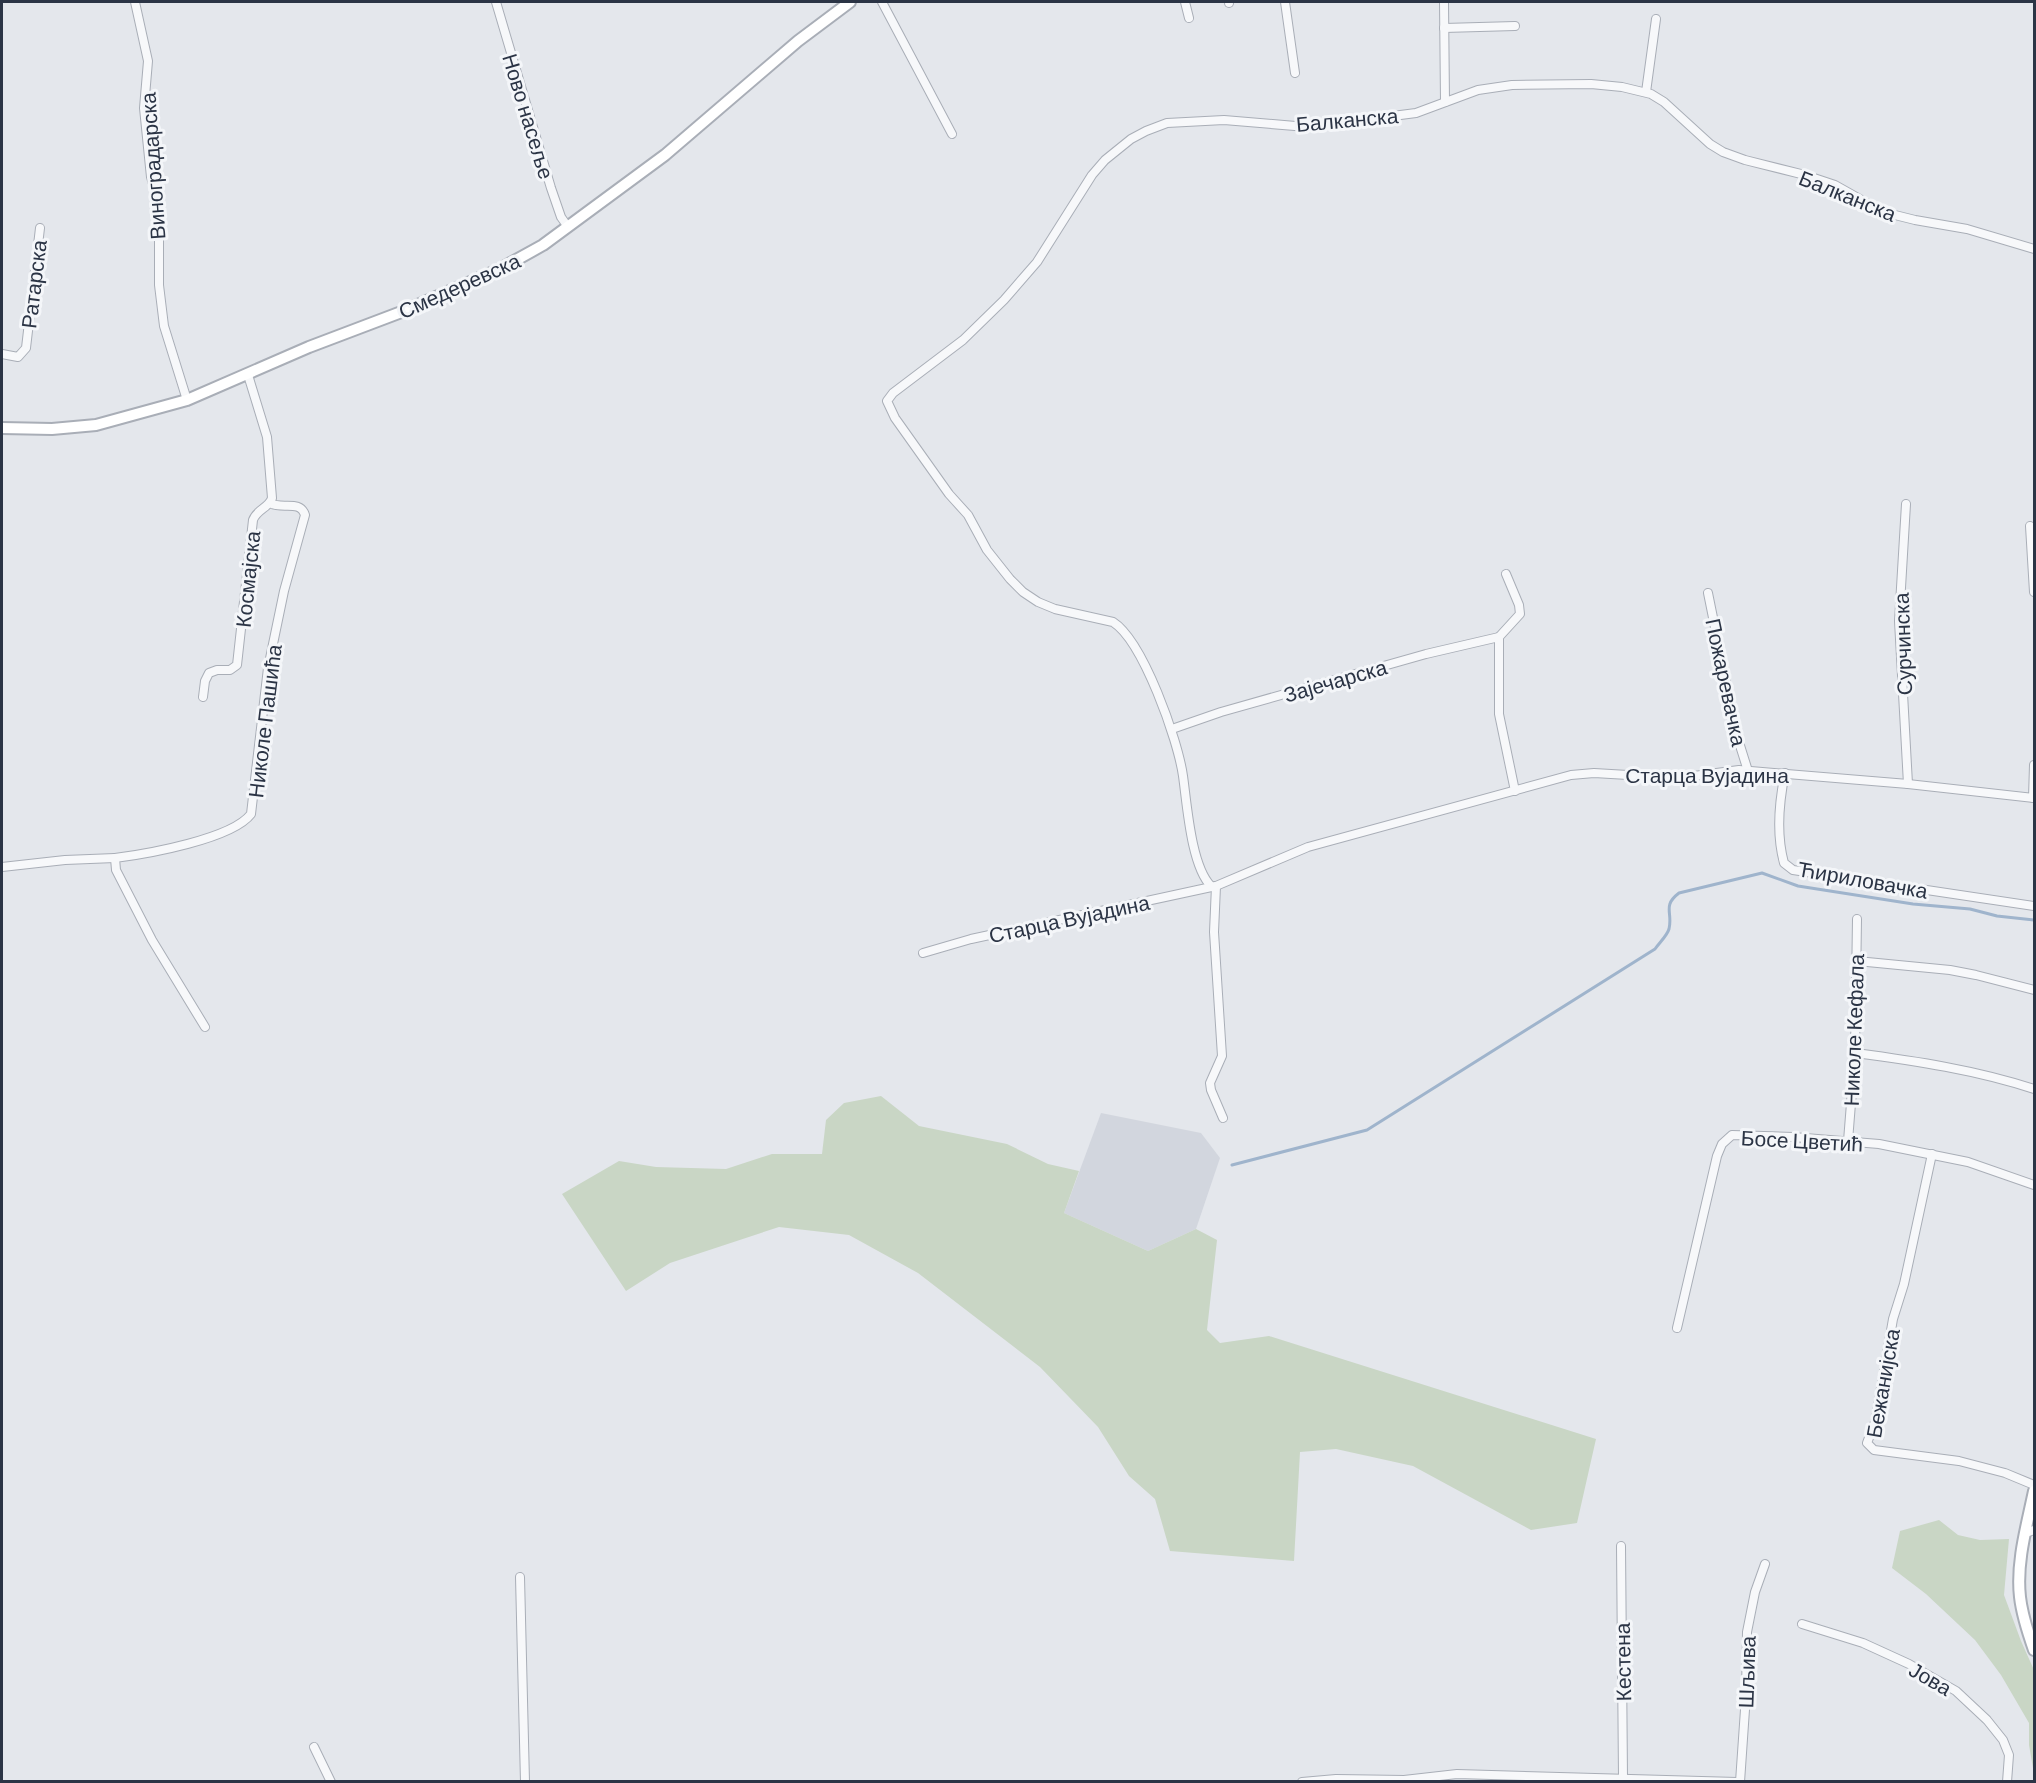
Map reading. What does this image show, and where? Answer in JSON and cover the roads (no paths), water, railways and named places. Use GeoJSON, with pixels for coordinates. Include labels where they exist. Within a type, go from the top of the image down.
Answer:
{"type":"FeatureCollection","features":[{"type":"Feature","properties":{"kind":"main road","name":"Смедеревска"},"geometry":{"type":"LineString","coordinates":[[2,428],[52,429],[96,425],[187,400],[309,347],[483,278],[529,254],[568,227],[677,145],[798,41],[850,2]]}},
{"type":"Feature","properties":{"kind":"main road"},"geometry":{"type":"LineString","coordinates":[[2034,1491],[2030,1532],[2021,1557],[2020,1597],[2026,1628],[2034,1650]]}},
{"type":"Feature","properties":{"kind":"street","name":"Виноградарска"},"geometry":{"type":"LineString","coordinates":[[135,2],[148,61],[144,108],[151,177],[159,205],[159,285],[164,326],[187,400]]}},
{"type":"Feature","properties":{"kind":"street","name":"Ново насеље"},"geometry":{"type":"LineString","coordinates":[[496,2],[551,188],[561,217],[568,227]]}},
{"type":"Feature","properties":{"kind":"street"},"geometry":{"type":"LineString","coordinates":[[882,2],[952,134]]}},
{"type":"Feature","properties":{"kind":"street"},"geometry":{"type":"LineString","coordinates":[[1185,2],[1189,18]]}},
{"type":"Feature","properties":{"kind":"street"},"geometry":{"type":"LineString","coordinates":[[1285,2],[1295,73]]}},
{"type":"Feature","properties":{"kind":"street"},"geometry":{"type":"LineString","coordinates":[[1444,2],[1445,102]]}},
{"type":"Feature","properties":{"kind":"street"},"geometry":{"type":"LineString","coordinates":[[1646,92],[1656,20]]}},
{"type":"Feature","properties":{"kind":"street"},"geometry":{"type":"LineString","coordinates":[[1444,28],[1515,26]]}},
{"type":"Feature","properties":{"kind":"street","name":"Балканска"},"geometry":{"type":"LineString","coordinates":[[1172,729],[1128,635],[1113,622],[1055,609],[1023,592],[987,550],[968,515],[949,494],[896,418],[887,401],[893,393],[963,340],[1004,300],[1037,262],[1092,175],[1105,160],[1131,139],[1158,126],[1184,121],[1224,120],[1307,127],[1416,113],[1478,90],[1512,85],[1591,84],[1622,87],[1646,92],[1664,102],[1698,134],[1723,152],[1835,185],[1883,212],[1967,229],[2034,249]]}},
{"type":"Feature","properties":{"kind":"street","name":"Ратарска"},"geometry":{"type":"LineString","coordinates":[[2,354],[18,357],[26,348],[40,228]]}},
{"type":"Feature","properties":{"kind":"street","name":"Космајска"},"geometry":{"type":"LineString","coordinates":[[203,697],[205,681],[209,673],[217,670],[230,670],[237,664],[250,564],[253,520],[272,498],[267,437],[248,375]]}},
{"type":"Feature","properties":{"kind":"street","name":"Николе Пашића"},"geometry":{"type":"LineString","coordinates":[[115,858],[152,852],[208,837],[237,826],[251,814],[268,668],[286,582],[305,515],[298,506],[277,507],[270,503]]}},
{"type":"Feature","properties":{"kind":"street","name":"Сурчинска"},"geometry":{"type":"LineString","coordinates":[[1906,504],[1899,621],[1908,784]]}},
{"type":"Feature","properties":{"kind":"street"},"geometry":{"type":"LineString","coordinates":[[2030,526],[2034,592]]}},
{"type":"Feature","properties":{"kind":"street"},"geometry":{"type":"LineString","coordinates":[[1506,574],[1519,605],[1520,614],[1499,637],[1500,727],[1515,791]]}},
{"type":"Feature","properties":{"kind":"street","name":"Пожаревачка"},"geometry":{"type":"LineString","coordinates":[[1708,593],[1737,736],[1748,771]]}},
{"type":"Feature","properties":{"kind":"street","name":"Зајечарска"},"geometry":{"type":"LineString","coordinates":[[1172,729],[1221,712],[1438,651],[1499,637]]}},
{"type":"Feature","properties":{"kind":"street"},"geometry":{"type":"LineString","coordinates":[[1172,729],[1179,754],[1186,812],[1193,841],[1205,878],[1214,886],[1214,932],[1222,1056],[1210,1083],[1223,1118]]}},
{"type":"Feature","properties":{"kind":"street"},"geometry":{"type":"LineString","coordinates":[[2034,765],[2034,798]]}},
{"type":"Feature","properties":{"kind":"street","name":"Старца Вујадина"},"geometry":{"type":"LineString","coordinates":[[923,953],[971,939],[1214,886],[1308,847],[1557,778],[1584,774],[1679,778],[1748,771],[1908,784],[2034,798]]}},
{"type":"Feature","properties":{"kind":"street","name":"Ћириловачка"},"geometry":{"type":"LineString","coordinates":[[1785,773],[1780,802],[1780,842],[1784,863],[1793,870],[2034,906]]}},
{"type":"Feature","properties":{"kind":"street"},"geometry":{"type":"LineString","coordinates":[[2,867],[65,860],[115,858],[116,870],[152,940],[205,1027]]}},
{"type":"Feature","properties":{"kind":"street","name":"Николе Кефала"},"geometry":{"type":"LineString","coordinates":[[1848,1141],[1855,1053],[1857,919]]}},
{"type":"Feature","properties":{"kind":"street"},"geometry":{"type":"LineString","coordinates":[[1857,961],[1967,973],[2034,990]]}},
{"type":"Feature","properties":{"kind":"street"},"geometry":{"type":"LineString","coordinates":[[1855,1053],[1975,1072],[2034,1089]]}},
{"type":"Feature","properties":{"kind":"street","name":"Босе Цветић"},"geometry":{"type":"LineString","coordinates":[[1677,1328],[1717,1156],[1725,1140],[1736,1134],[1848,1141],[1932,1154],[1968,1162],[2034,1185]]}},
{"type":"Feature","properties":{"kind":"street","name":"Бежанијска"},"geometry":{"type":"LineString","coordinates":[[1932,1154],[1905,1284],[1893,1319],[1875,1422],[1867,1443],[1874,1450],[1959,1461],[2005,1473],[2034,1485]]}},
{"type":"Feature","properties":{"kind":"street","name":"Кестена"},"geometry":{"type":"LineString","coordinates":[[1621,1546],[1623,1778]]}},
{"type":"Feature","properties":{"kind":"street","name":"Шљива"},"geometry":{"type":"LineString","coordinates":[[1739,1782],[1746,1695],[1747,1632],[1755,1592],[1765,1564]]}},
{"type":"Feature","properties":{"kind":"street"},"geometry":{"type":"LineString","coordinates":[[520,1578],[525,1782]]}},
{"type":"Feature","properties":{"kind":"street","name":"Јова"},"geometry":{"type":"LineString","coordinates":[[1802,1624],[1863,1643],[1909,1664],[1956,1691],[1987,1720],[2003,1740],[2009,1755],[2007,1782]]}},
{"type":"Feature","properties":{"kind":"street"},"geometry":{"type":"LineString","coordinates":[[314,1748],[331,1782]]}},
{"type":"Feature","properties":{"kind":"street"},"geometry":{"type":"LineString","coordinates":[[1302,1782],[1336,1779],[1404,1780],[1457,1774],[1739,1782]]}},
{"type":"Feature","properties":{"kind":"waterway"},"geometry":{"type":"LineString","coordinates":[[1232,1165],[1367,1130],[1655,949],[1668,932],[1669,906],[1679,893],[1762,873],[1798,886],[2034,920]]}}]}
